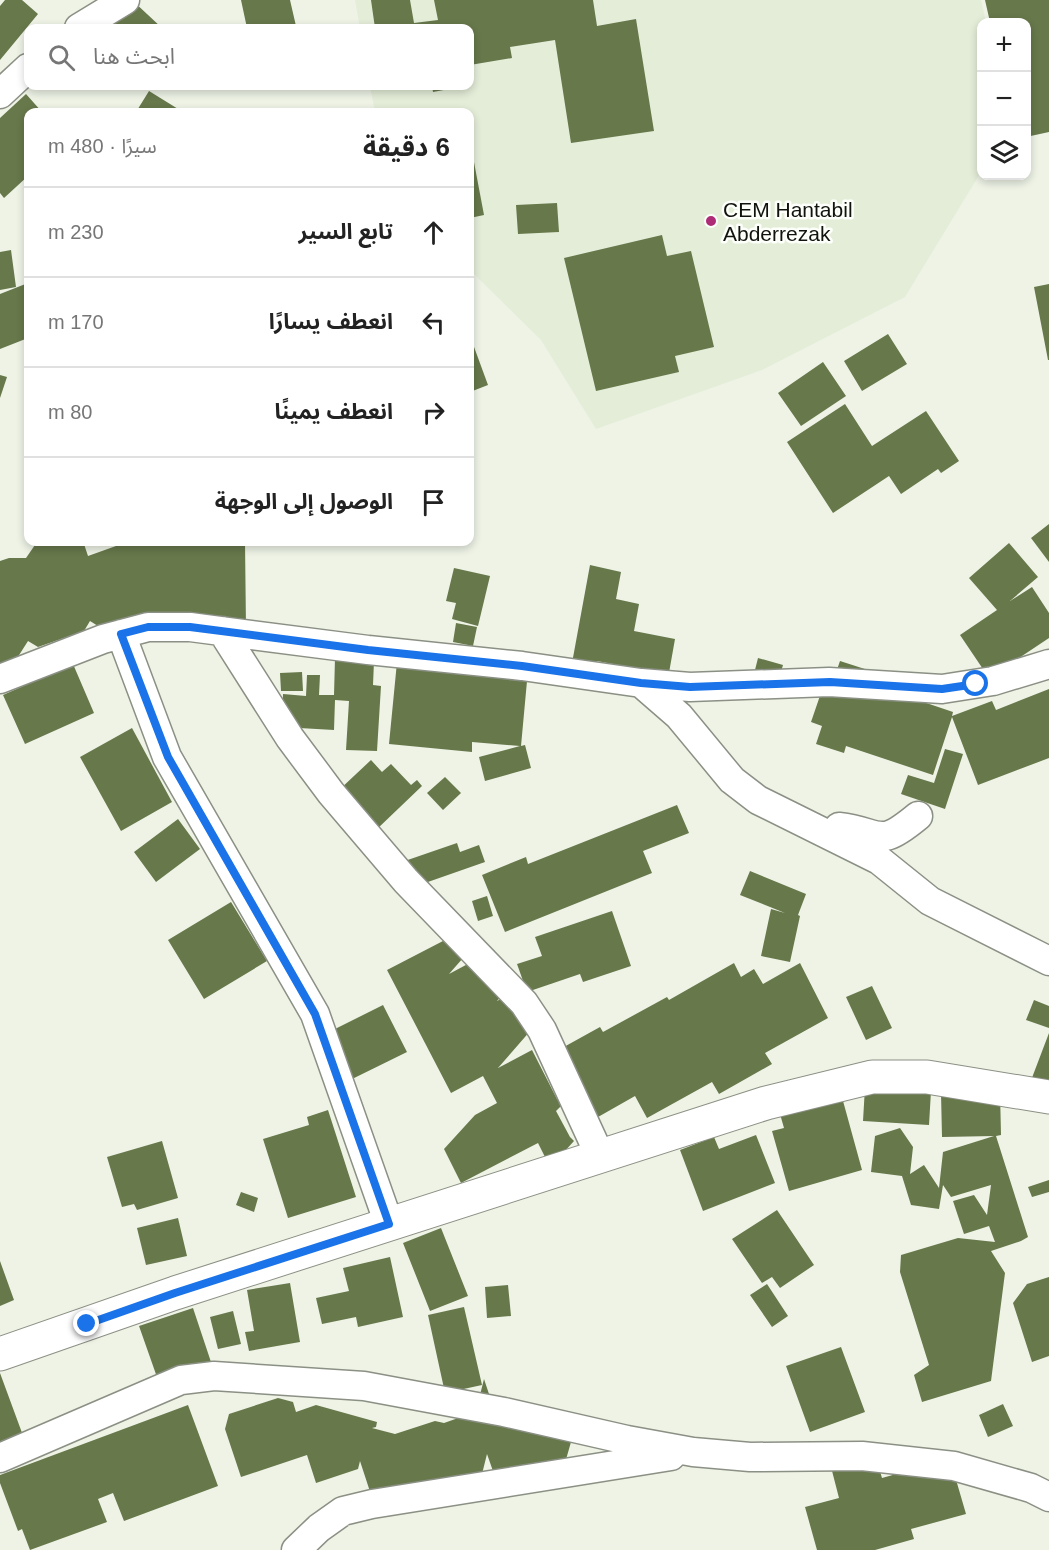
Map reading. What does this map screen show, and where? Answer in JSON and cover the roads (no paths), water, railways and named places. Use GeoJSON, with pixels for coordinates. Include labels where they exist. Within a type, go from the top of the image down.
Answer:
{"type":"FeatureCollection","features":[{"type":"Feature","properties":{"kind":"main road"},"geometry":{"type":"LineString","coordinates":[[0,1354],[175,1293],[766,1103],[872,1077],[927,1077],[1049,1097]]}},
{"type":"Feature","properties":{"kind":"street"},"geometry":{"type":"LineString","coordinates":[[86,24],[125,0]]}},
{"type":"Feature","properties":{"kind":"street"},"geometry":{"type":"LineString","coordinates":[[0,94],[24,72]]}},
{"type":"Feature","properties":{"kind":"street"},"geometry":{"type":"LineString","coordinates":[[0,680],[103,639],[148,627],[190,627],[368,650],[522,666],[641,683],[690,687],[830,682],[942,689],[993,681],[1049,664]]}},
{"type":"Feature","properties":{"kind":"street"},"geometry":{"type":"LineString","coordinates":[[222,631],[290,738],[331,793],[406,881],[524,1003],[542,1030],[600,1156]]}},
{"type":"Feature","properties":{"kind":"street"},"geometry":{"type":"LineString","coordinates":[[121,634],[168,757],[315,1014],[389,1224]]}},
{"type":"Feature","properties":{"kind":"street"},"geometry":{"type":"LineString","coordinates":[[641,683],[679,716],[732,780],[758,800],[879,860],[930,901],[1049,961]]}},
{"type":"Feature","properties":{"kind":"street"},"geometry":{"type":"LineString","coordinates":[[817,829],[841,827],[883,838],[899,832],[918,816]]}},
{"type":"Feature","properties":{"kind":"street"},"geometry":{"type":"LineString","coordinates":[[0,1458],[181,1380],[214,1376],[364,1386],[504,1412],[627,1440],[693,1452],[750,1457],[862,1456],[954,1466],[1031,1488],[1049,1497]]}},
{"type":"Feature","properties":{"kind":"street"},"geometry":{"type":"LineString","coordinates":[[296,1550],[319,1528],[343,1511],[372,1504],[693,1452]]}},
{"type":"Feature","properties":{"kind":"place","name":"CEM Hantabil Abderrezak"},"geometry":{"type":"Point","coordinates":[711,221]}}]}
